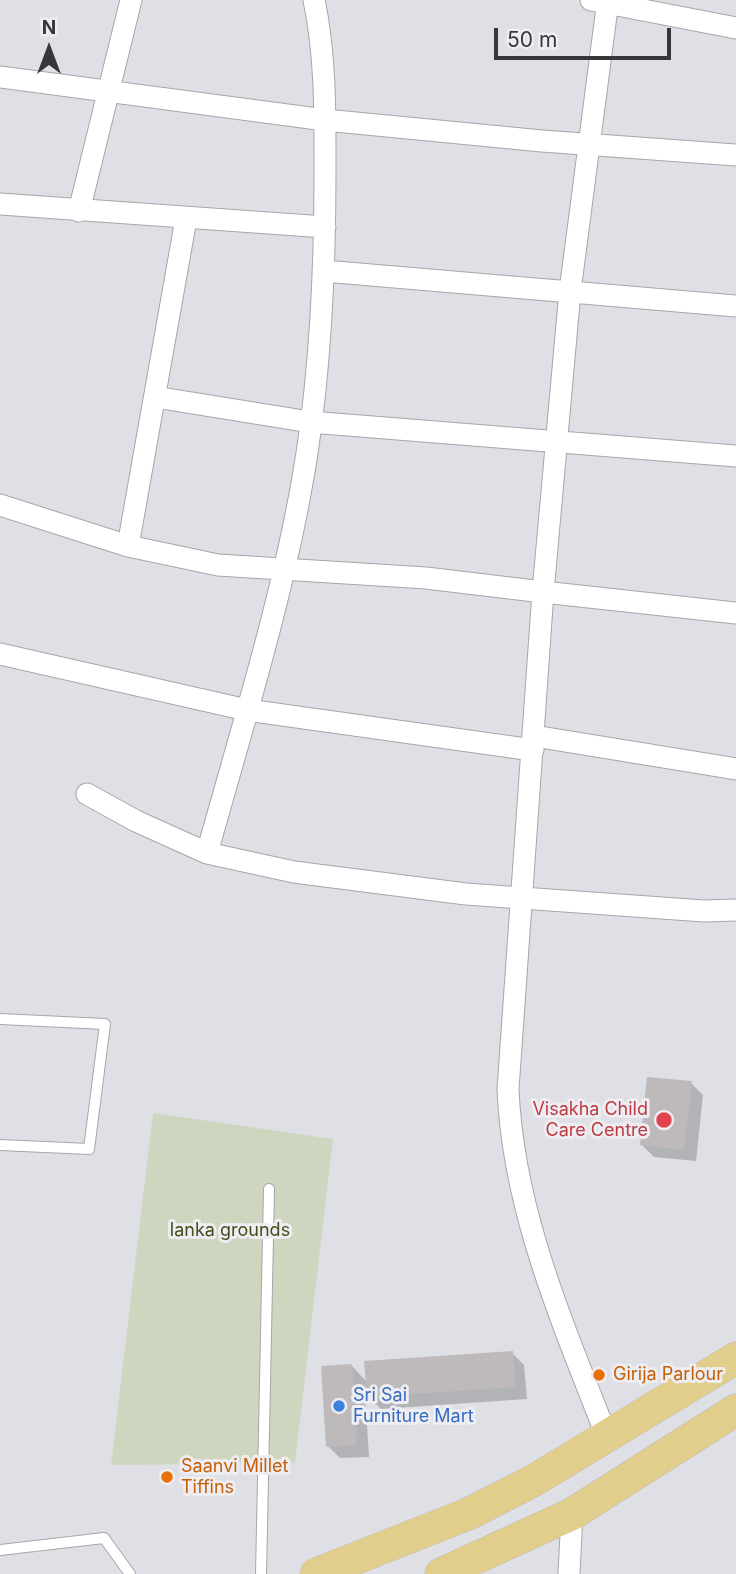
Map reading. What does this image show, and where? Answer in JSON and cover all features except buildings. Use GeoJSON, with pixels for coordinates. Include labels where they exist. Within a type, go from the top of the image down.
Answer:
{"type":"FeatureCollection","features":[{"type":"Feature","properties":{"kind":"main road"},"geometry":{"type":"LineString","coordinates":[[316,1574],[468,1514],[533,1481],[736,1358]]}},
{"type":"Feature","properties":{"kind":"main road"},"geometry":{"type":"LineString","coordinates":[[441,1574],[572,1514],[736,1410]]}},
{"type":"Feature","properties":{"kind":"street"},"geometry":{"type":"LineString","coordinates":[[79,211],[131,0]]}},
{"type":"Feature","properties":{"kind":"street"},"geometry":{"type":"LineString","coordinates":[[207,853],[282,571],[307,455],[324,271],[325,228],[325,120],[320,26],[314,0]]}},
{"type":"Feature","properties":{"kind":"street"},"geometry":{"type":"LineString","coordinates":[[607,1437],[538,1255],[510,1138],[508,1089],[556,444],[602,1],[736,27]]}},
{"type":"Feature","properties":{"kind":"street"},"geometry":{"type":"LineString","coordinates":[[0,77],[325,120],[587,145],[736,155]]}},
{"type":"Feature","properties":{"kind":"street"},"geometry":{"type":"LineString","coordinates":[[0,204],[325,228]]}},
{"type":"Feature","properties":{"kind":"street"},"geometry":{"type":"LineString","coordinates":[[128,546],[186,219]]}},
{"type":"Feature","properties":{"kind":"street"},"geometry":{"type":"LineString","coordinates":[[324,271],[736,306]]}},
{"type":"Feature","properties":{"kind":"street"},"geometry":{"type":"LineString","coordinates":[[155,397],[310,422],[556,444],[736,456]]}},
{"type":"Feature","properties":{"kind":"street"},"geometry":{"type":"LineString","coordinates":[[0,505],[128,546],[218,565],[426,578],[736,613]]}},
{"type":"Feature","properties":{"kind":"street"},"geometry":{"type":"LineString","coordinates":[[0,654],[247,710],[736,769]]}},
{"type":"Feature","properties":{"kind":"street"},"geometry":{"type":"LineString","coordinates":[[87,794],[136,821],[207,853],[281,870],[364,883],[466,894],[704,911],[736,910]]}},
{"type":"Feature","properties":{"kind":"street"},"geometry":{"type":"LineString","coordinates":[[569,1574],[572,1514]]}},
{"type":"Feature","properties":{"kind":"lane"},"geometry":{"type":"LineString","coordinates":[[0,1018],[105,1024],[89,1149],[0,1145]]}},
{"type":"Feature","properties":{"kind":"lane"},"geometry":{"type":"LineString","coordinates":[[261,1574],[269,1189]]}},
{"type":"Feature","properties":{"kind":"lane"},"geometry":{"type":"LineString","coordinates":[[0,1550],[104,1538],[130,1574]]}},
{"type":"Feature","properties":{"kind":"green space","name":"lanka grounds"},"geometry":{"type":"Polygon","coordinates":[[[153,1113],[333,1139],[295,1463],[111,1465],[153,1113]]]}},
{"type":"Feature","properties":{"kind":"place","name":"Visakha Child Care Centre"},"geometry":{"type":"Point","coordinates":[664,1120]}},
{"type":"Feature","properties":{"kind":"place","name":"Girija Parlour"},"geometry":{"type":"Point","coordinates":[599,1375]}},
{"type":"Feature","properties":{"kind":"place","name":"Sri Sai Furniture Mart"},"geometry":{"type":"Point","coordinates":[339,1406]}},
{"type":"Feature","properties":{"kind":"place","name":"Saanvi Millet Tiffins"},"geometry":{"type":"Point","coordinates":[167,1477]}}]}
